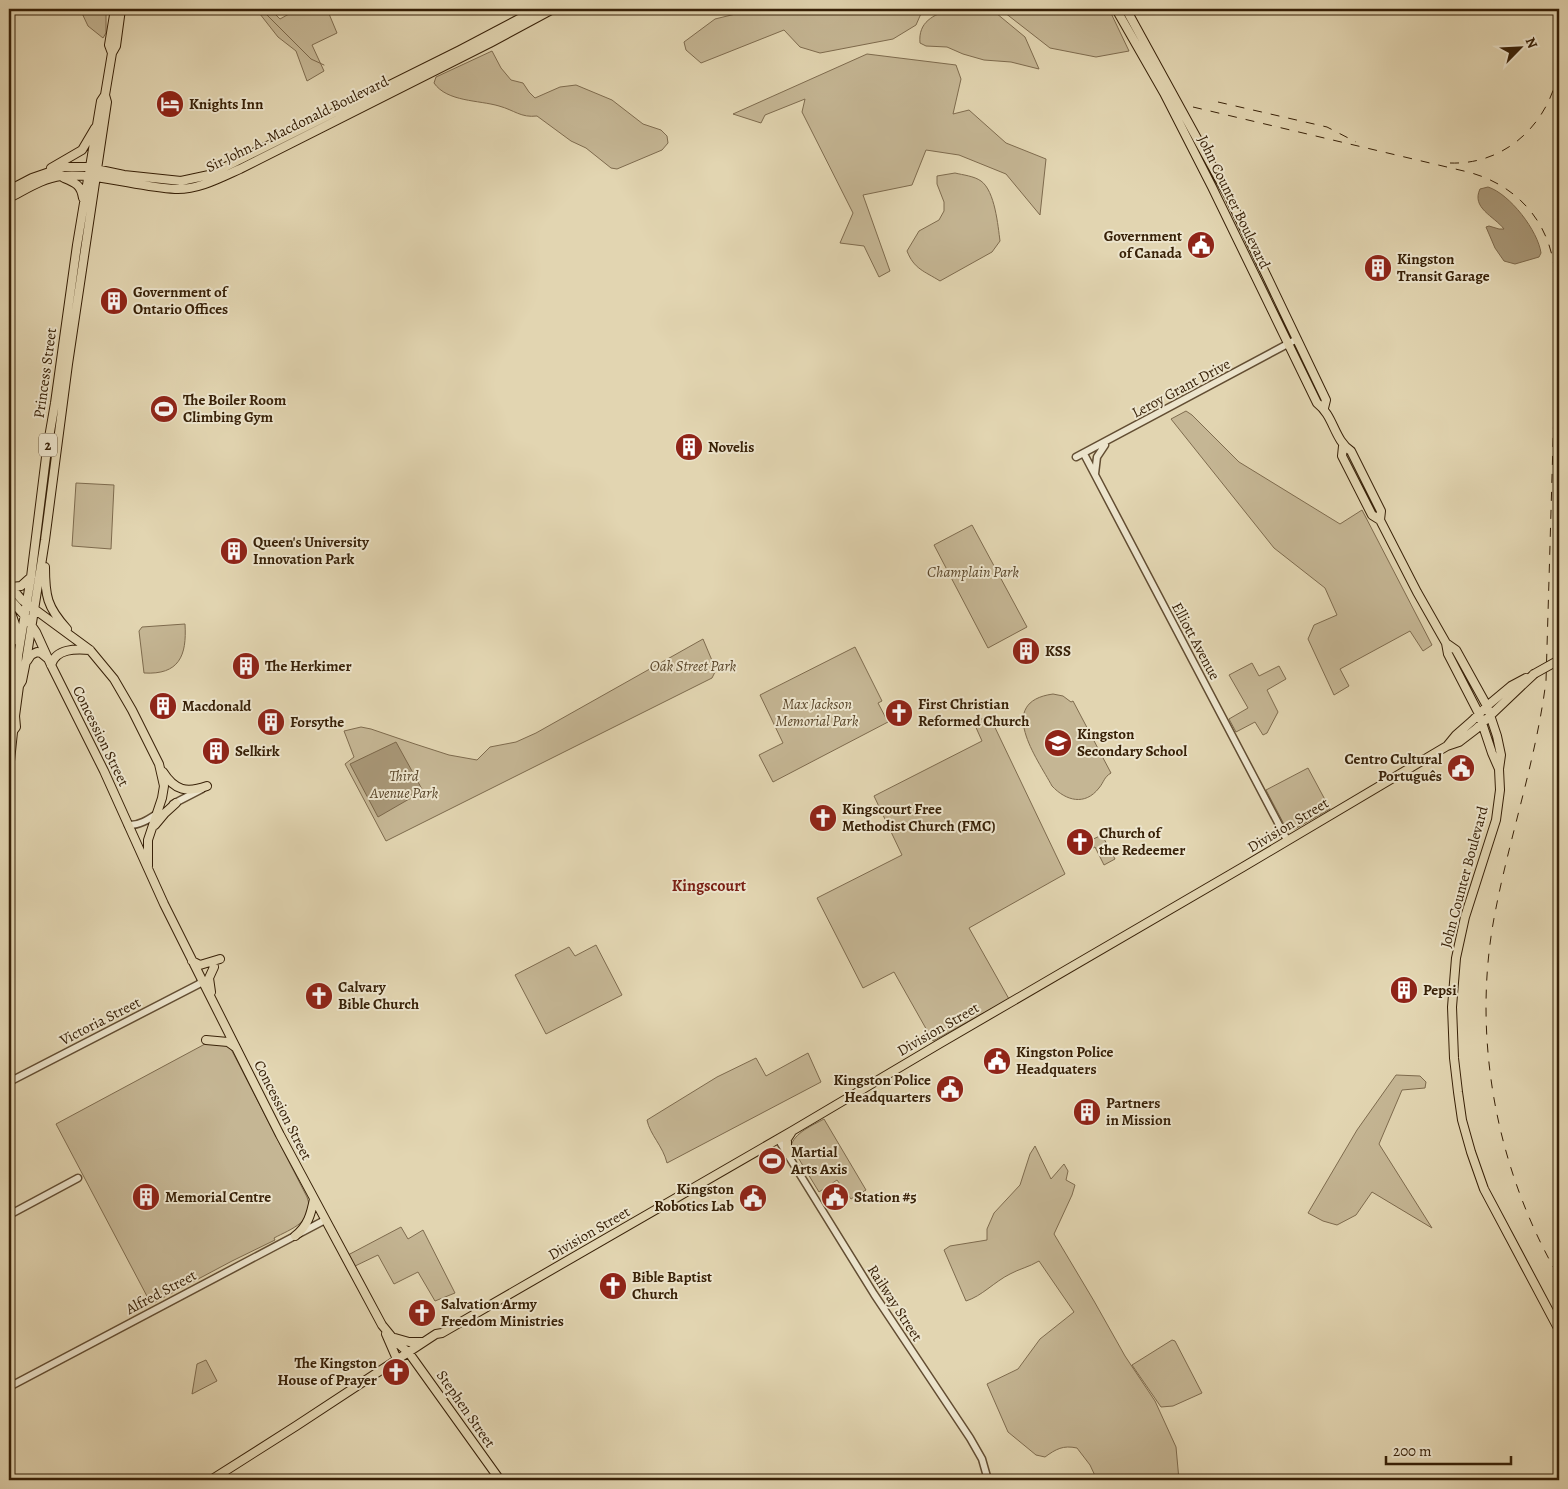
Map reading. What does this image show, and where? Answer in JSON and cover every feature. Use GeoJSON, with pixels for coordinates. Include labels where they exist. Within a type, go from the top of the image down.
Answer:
{"type":"FeatureCollection","features":[{"type":"Feature","properties":{"kind":"main road","name":"Princess Street"},"geometry":{"type":"LineString","coordinates":[[112,53],[109,46],[115,9]]}},
{"type":"Feature","properties":{"kind":"main road","name":"Princess Street"},"geometry":{"type":"LineString","coordinates":[[9,770],[13,731],[12,720],[15,716],[19,686],[22,681],[26,661],[45,540],[101,101],[105,95],[122,9]]}},
{"type":"Feature","properties":{"kind":"main road","name":"Sir John A. Macdonald Boulevard"},"geometry":{"type":"LineString","coordinates":[[9,198],[37,184],[60,176],[93,173],[181,181],[210,175],[538,9]]}},
{"type":"Feature","properties":{"kind":"main road","name":"Sir John A. Macdonald Boulevard"},"geometry":{"type":"LineString","coordinates":[[9,190],[32,178],[64,167],[78,166],[93,173],[176,189],[194,187],[210,182],[490,43],[553,9]]}},
{"type":"Feature","properties":{"kind":"main road","name":"John Counter Boulevard"},"geometry":{"type":"LineString","coordinates":[[1116,9],[1169,102],[1219,200],[1288,344],[1318,403],[1324,408],[1343,446],[1342,456],[1372,515],[1380,520],[1417,592],[1446,643],[1456,650],[1490,715],[1501,755],[1499,768],[1500,790],[1496,820],[1465,917],[1456,958],[1452,1007],[1454,1058],[1462,1120],[1484,1188],[1559,1330]]}},
{"type":"Feature","properties":{"kind":"main road","name":"John Counter Boulevard"},"geometry":{"type":"LineString","coordinates":[[1126,9],[1228,195],[1326,400],[1324,408]]}},
{"type":"Feature","properties":{"kind":"main road","name":"Princess Street"},"geometry":{"type":"LineString","coordinates":[[19,686],[16,680],[18,656],[31,577],[47,449],[77,245],[107,102],[105,95]]}},
{"type":"Feature","properties":{"kind":"main road"},"geometry":{"type":"LineString","coordinates":[[32,178],[82,150],[98,122]]}},
{"type":"Feature","properties":{"kind":"main road"},"geometry":{"type":"LineString","coordinates":[[60,176],[75,182],[82,189],[85,204]]}},
{"type":"Feature","properties":{"kind":"main road"},"geometry":{"type":"LineString","coordinates":[[45,540],[46,594],[59,620],[76,639]]}},
{"type":"Feature","properties":{"kind":"main road"},"geometry":{"type":"LineString","coordinates":[[10,586],[21,586],[31,577]]}},
{"type":"Feature","properties":{"kind":"main road","name":"Concession Street"},"geometry":{"type":"LineString","coordinates":[[10,586],[27,604],[90,650],[114,679],[126,698],[159,764],[164,786],[162,798],[150,833],[148,870]]}},
{"type":"Feature","properties":{"kind":"main road","name":"Concession Street"},"geometry":{"type":"LineString","coordinates":[[9,598],[32,626],[101,764],[148,870],[192,960],[325,1220],[382,1325],[410,1353]]}},
{"type":"Feature","properties":{"kind":"main road"},"geometry":{"type":"LineString","coordinates":[[9,607],[17,630],[18,656]]}},
{"type":"Feature","properties":{"kind":"main road"},"geometry":{"type":"LineString","coordinates":[[1446,643],[1448,654],[1479,714],[1499,768]]}},
{"type":"Feature","properties":{"kind":"main road"},"geometry":{"type":"LineString","coordinates":[[26,661],[36,652],[41,653],[49,662],[55,656],[68,650],[90,650]]}},
{"type":"Feature","properties":{"kind":"main road","name":"Division Street"},"geometry":{"type":"LineString","coordinates":[[1447,746],[1486,706],[1511,686],[1559,660]]}},
{"type":"Feature","properties":{"kind":"main road","name":"Division Street"},"geometry":{"type":"LineString","coordinates":[[410,1353],[412,1349],[436,1334],[442,1333],[792,1131],[1202,892],[1447,746],[1459,742],[1534,674]]}},
{"type":"Feature","properties":{"kind":"main road"},"geometry":{"type":"LineString","coordinates":[[159,764],[172,784],[178,788],[190,790],[208,786]]}},
{"type":"Feature","properties":{"kind":"main road"},"geometry":{"type":"LineString","coordinates":[[150,833],[161,817],[176,803]]}},
{"type":"Feature","properties":{"kind":"main road"},"geometry":{"type":"LineString","coordinates":[[192,960],[200,965],[220,959]]}},
{"type":"Feature","properties":{"kind":"main road"},"geometry":{"type":"LineString","coordinates":[[213,1001],[209,978],[214,967]]}},
{"type":"Feature","properties":{"kind":"main road"},"geometry":{"type":"LineString","coordinates":[[206,1040],[228,1042],[236,1049]]}},
{"type":"Feature","properties":{"kind":"main road"},"geometry":{"type":"LineString","coordinates":[[787,1154],[787,1138],[792,1131]]}},
{"type":"Feature","properties":{"kind":"main road"},"geometry":{"type":"LineString","coordinates":[[295,1236],[308,1221],[314,1199]]}},
{"type":"Feature","properties":{"kind":"main road"},"geometry":{"type":"LineString","coordinates":[[382,1325],[396,1357],[395,1362]]}},
{"type":"Feature","properties":{"kind":"main road","name":"Division Street"},"geometry":{"type":"LineString","coordinates":[[211,1480],[395,1362],[438,1338],[442,1333]]}},
{"type":"Feature","properties":{"kind":"main road"},"geometry":{"type":"LineString","coordinates":[[391,1336],[409,1342],[424,1342]]}},
{"type":"Feature","properties":{"kind":"main road","name":"Stephen Street"},"geometry":{"type":"LineString","coordinates":[[410,1353],[500,1480]]}},
{"type":"Feature","properties":{"kind":"street","name":"Leroy Grant Drive"},"geometry":{"type":"LineString","coordinates":[[1076,458],[1297,339]]}},
{"type":"Feature","properties":{"kind":"street"},"geometry":{"type":"LineString","coordinates":[[1095,476],[1099,452],[1112,438]]}},
{"type":"Feature","properties":{"kind":"street","name":"Elliott Avenue"},"geometry":{"type":"LineString","coordinates":[[1084,454],[1287,840]]}},
{"type":"Feature","properties":{"kind":"street"},"geometry":{"type":"LineString","coordinates":[[128,825],[133,821],[157,813],[208,786]]}},
{"type":"Feature","properties":{"kind":"street","name":"Victoria Street"},"geometry":{"type":"LineString","coordinates":[[9,1082],[199,984],[202,980]]}},
{"type":"Feature","properties":{"kind":"street","name":"Railway Street"},"geometry":{"type":"LineString","coordinates":[[778,1139],[879,1302],[970,1438],[982,1459],[988,1480]]}},
{"type":"Feature","properties":{"kind":"street"},"geometry":{"type":"LineString","coordinates":[[9,1215],[78,1178]]}},
{"type":"Feature","properties":{"kind":"street","name":"Alfred Street"},"geometry":{"type":"LineString","coordinates":[[9,1387],[325,1220]]}},
{"type":"Feature","properties":{"kind":"green space"},"geometry":{"type":"Polygon","coordinates":[[[80,9],[106,9],[106,33],[103,38],[88,26],[80,9]]]}},
{"type":"Feature","properties":{"kind":"green space"},"geometry":{"type":"Polygon","coordinates":[[[256,9],[270,9],[280,19],[295,9],[327,9],[337,33],[312,45],[324,71],[307,81],[296,51],[278,37],[256,9]]]}},
{"type":"Feature","properties":{"kind":"green space"},"geometry":{"type":"Polygon","coordinates":[[[756,9],[923,9],[916,25],[893,39],[820,53],[800,47],[784,30],[701,63],[686,50],[684,42],[715,19],[756,9]]]}},
{"type":"Feature","properties":{"kind":"green space"},"geometry":{"type":"Polygon","coordinates":[[[951,9],[988,9],[996,13],[1025,37],[1039,69],[1011,62],[984,60],[947,47],[926,46],[920,43],[921,30],[928,20],[951,9]]]}},
{"type":"Feature","properties":{"kind":"green space"},"geometry":{"type":"Polygon","coordinates":[[[1000,9],[1109,9],[1129,51],[1096,57],[1050,48],[1000,9]]]}},
{"type":"Feature","properties":{"kind":"green space"},"geometry":{"type":"Polygon","coordinates":[[[492,51],[501,68],[511,80],[523,83],[535,98],[560,87],[576,85],[612,100],[643,124],[661,130],[667,136],[668,143],[662,150],[617,169],[611,168],[586,148],[571,141],[537,116],[526,116],[499,106],[455,97],[447,94],[434,83],[436,77],[492,51]]]}},
{"type":"Feature","properties":{"kind":"green space"},"geometry":{"type":"Polygon","coordinates":[[[867,54],[956,65],[961,79],[953,114],[969,110],[1006,143],[1046,159],[1040,215],[1006,174],[959,155],[926,150],[912,185],[863,195],[890,271],[879,277],[864,246],[840,243],[853,213],[802,112],[805,99],[765,115],[761,123],[733,114],[867,54]]]}},
{"type":"Feature","properties":{"kind":"green space"},"geometry":{"type":"Polygon","coordinates":[[[955,173],[981,181],[990,192],[997,218],[1000,241],[992,252],[940,281],[916,266],[907,251],[919,231],[939,220],[944,211],[944,202],[937,184],[937,176],[955,173]]]}},
{"type":"Feature","properties":{"kind":"green space"},"geometry":{"type":"Polygon","coordinates":[[[1186,411],[1239,462],[1340,524],[1362,510],[1432,645],[1423,651],[1410,631],[1340,669],[1349,686],[1334,695],[1308,639],[1314,625],[1337,615],[1325,588],[1274,548],[1171,419],[1186,411]]]}},
{"type":"Feature","properties":{"kind":"green space"},"geometry":{"type":"Polygon","coordinates":[[[76,483],[114,485],[111,549],[72,546],[76,483]]]}},
{"type":"Feature","properties":{"kind":"green space","name":"Champlain Park"},"geometry":{"type":"Polygon","coordinates":[[[972,525],[1027,627],[988,648],[934,545],[972,525]]]}},
{"type":"Feature","properties":{"kind":"green space"},"geometry":{"type":"Polygon","coordinates":[[[185,624],[182,654],[173,667],[156,673],[144,673],[139,631],[142,627],[185,624]]]}},
{"type":"Feature","properties":{"kind":"green space"},"geometry":{"type":"Polygon","coordinates":[[[703,639],[716,670],[712,678],[386,841],[345,764],[354,757],[344,731],[361,727],[449,755],[477,760],[490,747],[516,742],[536,733],[703,639]]]}},
{"type":"Feature","properties":{"kind":"green space","name":"Max Jackson Memorial Park"},"geometry":{"type":"Polygon","coordinates":[[[855,647],[882,701],[878,703],[888,722],[773,782],[759,755],[783,743],[760,695],[855,647]]]}},
{"type":"Feature","properties":{"kind":"green space"},"geometry":{"type":"Polygon","coordinates":[[[1252,663],[1259,676],[1279,666],[1286,679],[1267,690],[1278,712],[1267,733],[1263,735],[1255,722],[1236,732],[1229,719],[1248,708],[1229,675],[1252,663]]]}},
{"type":"Feature","properties":{"kind":"green space"},"geometry":{"type":"Polygon","coordinates":[[[1053,694],[1063,696],[1071,702],[1073,701],[1111,773],[1094,794],[1082,799],[1069,798],[1052,786],[1030,747],[1025,732],[1023,719],[1026,708],[1036,699],[1053,694]]]}},
{"type":"Feature","properties":{"kind":"green space"},"geometry":{"type":"Polygon","coordinates":[[[989,715],[1065,874],[969,928],[1009,999],[933,1041],[894,972],[863,988],[817,898],[902,855],[874,796],[982,741],[974,723],[989,715]]]}},
{"type":"Feature","properties":{"kind":"green space"},"geometry":{"type":"Polygon","coordinates":[[[1308,768],[1330,809],[1295,829],[1286,828],[1266,790],[1308,768]]]}},
{"type":"Feature","properties":{"kind":"green space"},"geometry":{"type":"Polygon","coordinates":[[[1102,835],[1115,859],[1104,865],[1095,847],[1093,848],[1089,841],[1102,835]]]}},
{"type":"Feature","properties":{"kind":"green space"},"geometry":{"type":"Polygon","coordinates":[[[596,945],[622,995],[546,1034],[515,975],[569,947],[575,956],[596,945]]]}},
{"type":"Feature","properties":{"kind":"green space","name":"Memorial Centre"},"geometry":{"type":"Polygon","coordinates":[[[205,1044],[228,1045],[230,1047],[307,1197],[308,1212],[300,1223],[274,1238],[275,1240],[155,1302],[149,1300],[56,1124],[205,1044]]]}},
{"type":"Feature","properties":{"kind":"green space"},"geometry":{"type":"Polygon","coordinates":[[[808,1053],[821,1082],[667,1163],[647,1120],[717,1077],[756,1058],[766,1076],[808,1053]]]}},
{"type":"Feature","properties":{"kind":"green space"},"geometry":{"type":"Polygon","coordinates":[[[1396,1075],[1420,1076],[1426,1082],[1425,1088],[1402,1090],[1379,1144],[1432,1228],[1372,1192],[1356,1215],[1337,1225],[1323,1221],[1308,1213],[1357,1130],[1396,1075]]]}},
{"type":"Feature","properties":{"kind":"green space"},"geometry":{"type":"Polygon","coordinates":[[[824,1119],[866,1190],[851,1199],[837,1180],[819,1192],[791,1146],[800,1133],[824,1119]]]}},
{"type":"Feature","properties":{"kind":"green space"},"geometry":{"type":"Polygon","coordinates":[[[1035,1146],[1051,1179],[1064,1164],[1068,1171],[1066,1180],[1075,1185],[1054,1234],[1125,1356],[1155,1401],[1176,1447],[1179,1480],[1097,1480],[1090,1465],[1077,1448],[1060,1448],[1045,1457],[1036,1455],[1008,1432],[987,1384],[1018,1369],[1040,1339],[1074,1312],[1039,1261],[1010,1274],[966,1301],[944,1250],[950,1246],[987,1240],[987,1229],[994,1213],[1020,1185],[1030,1154],[1035,1146]]]}},
{"type":"Feature","properties":{"kind":"green space"},"geometry":{"type":"Polygon","coordinates":[[[401,1227],[408,1239],[423,1230],[455,1293],[435,1301],[418,1272],[394,1284],[378,1255],[353,1267],[348,1255],[401,1227]]]}},
{"type":"Feature","properties":{"kind":"green space"},"geometry":{"type":"Polygon","coordinates":[[[1172,1340],[1175,1341],[1202,1393],[1173,1406],[1161,1407],[1132,1365],[1172,1340]]]}},
{"type":"Feature","properties":{"kind":"green space"},"geometry":{"type":"Polygon","coordinates":[[[206,1360],[217,1381],[192,1394],[197,1364],[206,1360]]]}},
{"type":"Feature","properties":{"kind":"shaded area"},"geometry":{"type":"Polygon","coordinates":[[[1488,187],[1505,197],[1522,214],[1539,244],[1541,253],[1539,257],[1515,264],[1504,261],[1495,248],[1486,227],[1504,229],[1481,207],[1479,201],[1480,189],[1488,187]]]}},
{"type":"Feature","properties":{"kind":"shaded area"},"geometry":{"type":"Polygon","coordinates":[[[396,742],[423,791],[378,817],[350,764],[396,742]]]}},
{"type":"Feature","properties":{"kind":"waterway"},"geometry":{"type":"LineString","coordinates":[[261,9],[311,59],[324,65]]}},
{"type":"Feature","properties":{"kind":"railway"},"geometry":{"type":"LineString","coordinates":[[1450,163],[1471,162],[1490,157],[1507,148],[1522,136],[1536,122],[1546,106],[1554,88],[1559,68]]}},
{"type":"Feature","properties":{"kind":"railway"},"geometry":{"type":"LineString","coordinates":[[1218,102],[1327,127],[1356,142]]}},
{"type":"Feature","properties":{"kind":"railway"},"geometry":{"type":"LineString","coordinates":[[1193,107],[1468,172],[1485,178],[1514,194],[1536,218],[1544,233],[1554,266]]}},
{"type":"Feature","properties":{"kind":"railway"},"geometry":{"type":"LineString","coordinates":[[1559,240],[1546,681],[1536,740],[1495,913],[1488,960],[1486,1007],[1488,1054],[1494,1101],[1505,1147],[1519,1192],[1537,1235],[1559,1277]]}},
{"type":"Feature","properties":{"kind":"place","name":"Knights Inn"},"geometry":{"type":"Point","coordinates":[170,104]}},
{"type":"Feature","properties":{"kind":"place","name":"Government of Canada"},"geometry":{"type":"Point","coordinates":[1201,245]}},
{"type":"Feature","properties":{"kind":"place","name":"Kingston Transit Garage"},"geometry":{"type":"Point","coordinates":[1378,268]}},
{"type":"Feature","properties":{"kind":"place","name":"Government of Ontario Offices"},"geometry":{"type":"Point","coordinates":[114,301]}},
{"type":"Feature","properties":{"kind":"place","name":"The Boiler Room Climbing Gym"},"geometry":{"type":"Point","coordinates":[164,409]}},
{"type":"Feature","properties":{"kind":"place","name":"Novelis"},"geometry":{"type":"Point","coordinates":[689,447]}},
{"type":"Feature","properties":{"kind":"place","name":"Queen's University Innovation Park"},"geometry":{"type":"Point","coordinates":[234,551]}},
{"type":"Feature","properties":{"kind":"place","name":"KSS"},"geometry":{"type":"Point","coordinates":[1026,651]}},
{"type":"Feature","properties":{"kind":"place","name":"The Herkimer"},"geometry":{"type":"Point","coordinates":[246,666]}},
{"type":"Feature","properties":{"kind":"place","name":"Macdonald"},"geometry":{"type":"Point","coordinates":[163,706]}},
{"type":"Feature","properties":{"kind":"place","name":"First Christian Reformed Church"},"geometry":{"type":"Point","coordinates":[899,713]}},
{"type":"Feature","properties":{"kind":"place","name":"Forsythe"},"geometry":{"type":"Point","coordinates":[271,722]}},
{"type":"Feature","properties":{"kind":"place","name":"Kingston Secondary School"},"geometry":{"type":"Point","coordinates":[1058,743]}},
{"type":"Feature","properties":{"kind":"place","name":"Selkirk"},"geometry":{"type":"Point","coordinates":[216,751]}},
{"type":"Feature","properties":{"kind":"place","name":"Centro Cultural Português"},"geometry":{"type":"Point","coordinates":[1461,768]}},
{"type":"Feature","properties":{"kind":"place","name":"Kingscourt Free Methodist Church (FMC)"},"geometry":{"type":"Point","coordinates":[823,818]}},
{"type":"Feature","properties":{"kind":"place","name":"Church of the Redeemer"},"geometry":{"type":"Point","coordinates":[1080,842]}},
{"type":"Feature","properties":{"kind":"place","name":"Pepsi"},"geometry":{"type":"Point","coordinates":[1404,990]}},
{"type":"Feature","properties":{"kind":"place","name":"Calvary Bible Church"},"geometry":{"type":"Point","coordinates":[319,996]}},
{"type":"Feature","properties":{"kind":"place","name":"Kingston Police Headquaters"},"geometry":{"type":"Point","coordinates":[997,1061]}},
{"type":"Feature","properties":{"kind":"place","name":"Kingston Police Headquarters"},"geometry":{"type":"Point","coordinates":[950,1089]}},
{"type":"Feature","properties":{"kind":"place","name":"Partners in Mission"},"geometry":{"type":"Point","coordinates":[1087,1112]}},
{"type":"Feature","properties":{"kind":"place","name":"Martial Arts Axis"},"geometry":{"type":"Point","coordinates":[772,1161]}},
{"type":"Feature","properties":{"kind":"place","name":"Memorial Centre"},"geometry":{"type":"Point","coordinates":[146,1197]}},
{"type":"Feature","properties":{"kind":"place","name":"Station #5"},"geometry":{"type":"Point","coordinates":[835,1197]}},
{"type":"Feature","properties":{"kind":"place","name":"Kingston Robotics Lab"},"geometry":{"type":"Point","coordinates":[753,1198]}},
{"type":"Feature","properties":{"kind":"place","name":"Bible Baptist Church"},"geometry":{"type":"Point","coordinates":[613,1286]}},
{"type":"Feature","properties":{"kind":"place","name":"Salvation Army Freedom Ministries"},"geometry":{"type":"Point","coordinates":[422,1313]}},
{"type":"Feature","properties":{"kind":"place","name":"The Kingston House of Prayer"},"geometry":{"type":"Point","coordinates":[396,1372]}},
{"type":"Feature","properties":{"kind":"district","name":"Kingscourt"},"geometry":{"type":"Point","coordinates":[709,886]}},
{"type":"Feature","properties":{"kind":"park label","name":"Oak Street Park"},"geometry":{"type":"Point","coordinates":[693,666]}},
{"type":"Feature","properties":{"kind":"park label","name":"Third Avenue Park"},"geometry":{"type":"Point","coordinates":[404,784]}}]}
